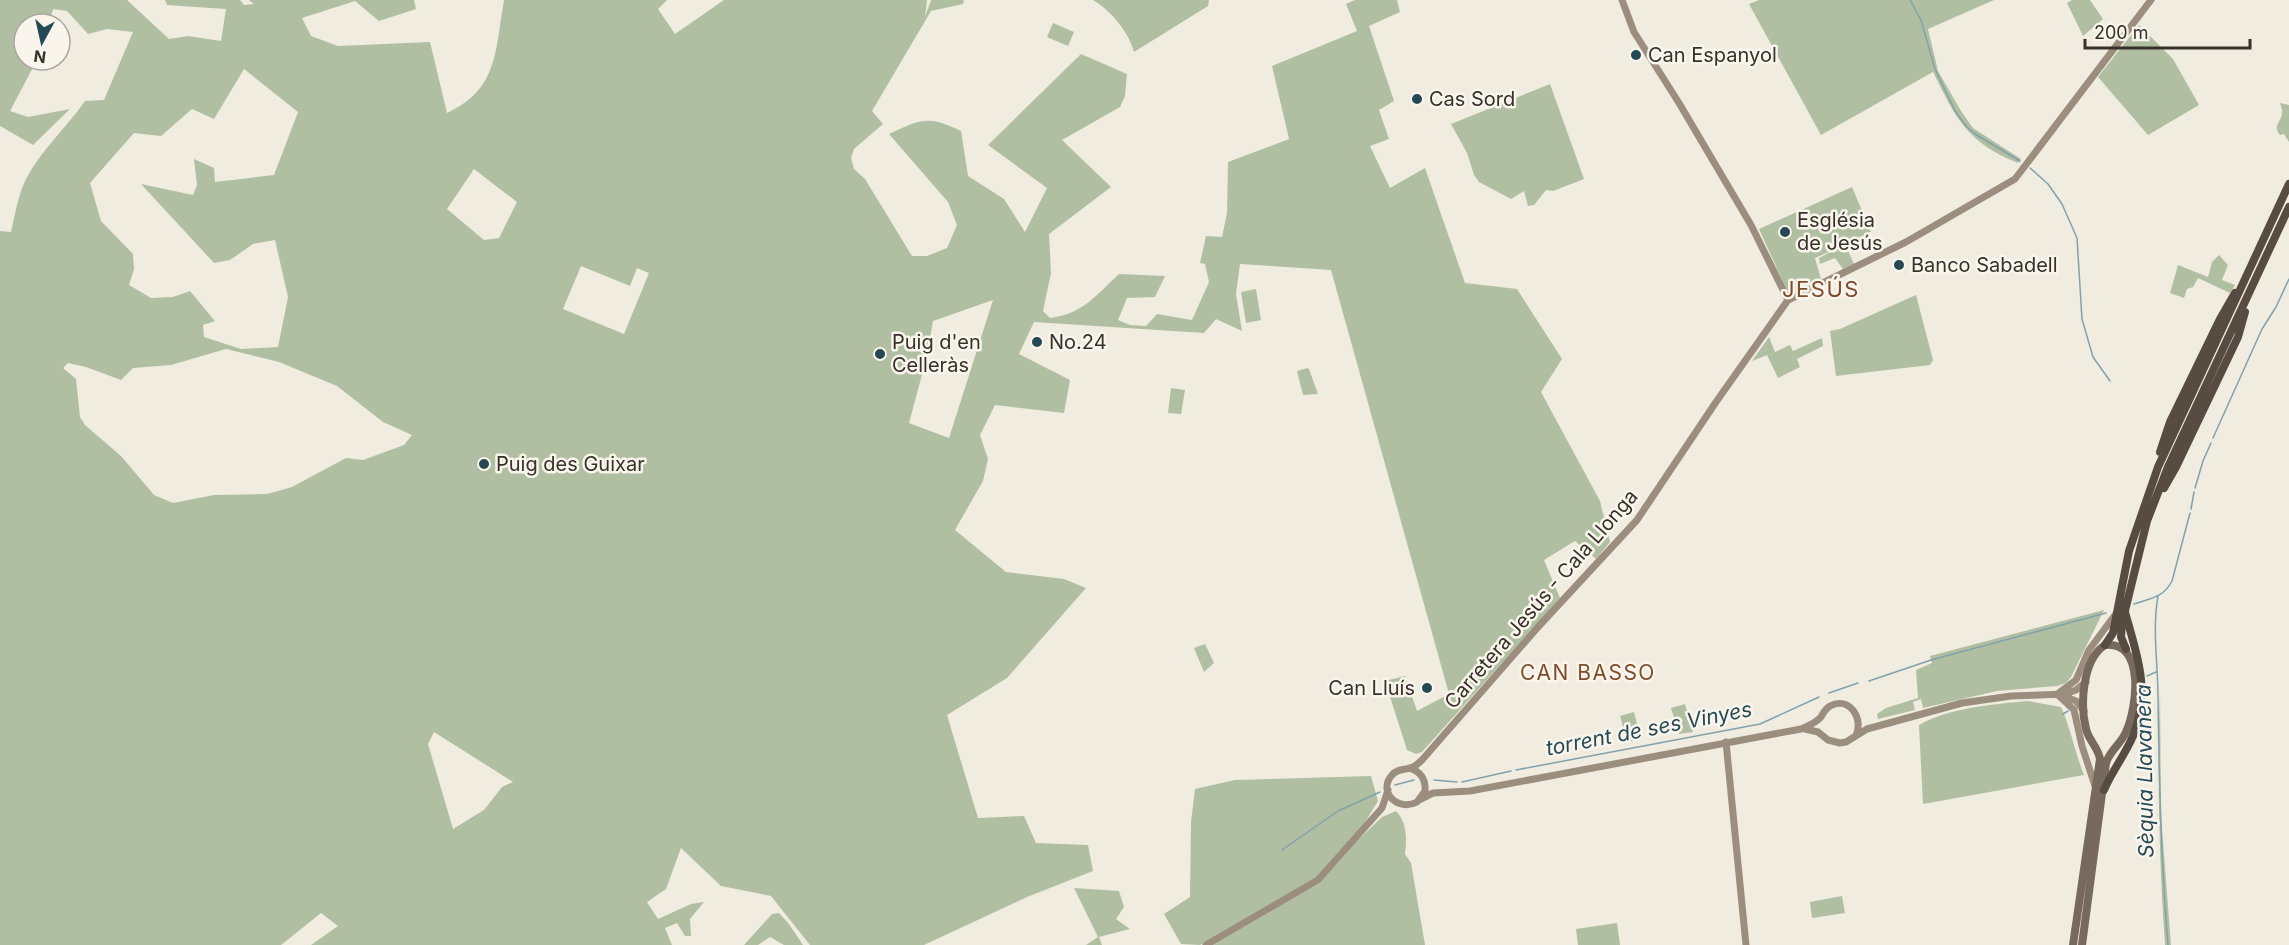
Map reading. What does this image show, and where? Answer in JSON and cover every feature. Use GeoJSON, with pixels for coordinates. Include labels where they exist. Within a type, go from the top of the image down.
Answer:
{"type":"FeatureCollection","features":[{"type":"Feature","properties":{"kind":"highway"},"geometry":{"type":"LineString","coordinates":[[2105,645],[2112,633],[2128,550],[2158,467],[2289,184]]}},
{"type":"Feature","properties":{"kind":"highway"},"geometry":{"type":"LineString","coordinates":[[2126,650],[2121,631],[2125,610],[2138,553],[2156,497],[2184,430],[2289,207]]}},
{"type":"Feature","properties":{"kind":"highway"},"geometry":{"type":"LineString","coordinates":[[2100,789],[2134,734],[2141,702],[2139,660],[2125,610]]}},
{"type":"Feature","properties":{"kind":"main road"},"geometry":{"type":"LineString","coordinates":[[2073,945],[2100,789],[2106,763],[2128,728],[2134,698],[2133,667],[2126,650],[2115,645],[2105,645],[2096,654],[2086,682],[2084,711],[2086,731],[2095,744],[2100,759],[2100,789],[2082,945]]}},
{"type":"Feature","properties":{"kind":"main road"},"geometry":{"type":"LineString","coordinates":[[2095,744],[2105,747],[2115,746]]}},
{"type":"Feature","properties":{"kind":"street"},"geometry":{"type":"LineString","coordinates":[[1622,0],[1640,43],[1668,85],[1751,225],[1788,300],[1916,237],[2020,175],[2151,0]]}},
{"type":"Feature","properties":{"kind":"street","name":"Carretera Jesús - Cala Llonga"},"geometry":{"type":"LineString","coordinates":[[1409,768],[1423,759],[1538,627],[1637,520],[1788,300]]}},
{"type":"Feature","properties":{"kind":"street"},"geometry":{"type":"LineString","coordinates":[[2057,694],[2076,680],[2089,650],[2115,615]]}},
{"type":"Feature","properties":{"kind":"street"},"geometry":{"type":"LineString","coordinates":[[1801,729],[1814,731],[1834,743],[1840,743],[1875,727],[1979,700],[2071,693],[2086,682]]}},
{"type":"Feature","properties":{"kind":"street"},"geometry":{"type":"LineString","coordinates":[[2057,694],[2074,710],[2082,746],[2100,789]]}},
{"type":"Feature","properties":{"kind":"street"},"geometry":{"type":"LineString","coordinates":[[2057,694],[2071,698],[2084,711]]}},
{"type":"Feature","properties":{"kind":"street"},"geometry":{"type":"LineString","coordinates":[[1382,808],[1399,804],[1409,805],[1430,794],[1470,791],[1801,729],[1821,717],[1830,706],[1841,704],[1851,707],[1858,718],[1875,727]]}},
{"type":"Feature","properties":{"kind":"street"},"geometry":{"type":"LineString","coordinates":[[1821,717],[1819,723],[1824,736]]}},
{"type":"Feature","properties":{"kind":"street"},"geometry":{"type":"LineString","coordinates":[[1856,735],[1858,718]]}},
{"type":"Feature","properties":{"kind":"street"},"geometry":{"type":"LineString","coordinates":[[1726,742],[1746,945]]}},
{"type":"Feature","properties":{"kind":"street"},"geometry":{"type":"LineString","coordinates":[[1420,799],[1425,791],[1423,759]]}},
{"type":"Feature","properties":{"kind":"street"},"geometry":{"type":"LineString","coordinates":[[1206,945],[1318,880],[1382,808],[1388,782],[1392,775],[1401,769],[1409,768],[1417,771],[1439,793]]}},
{"type":"Feature","properties":{"kind":"street"},"geometry":{"type":"LineString","coordinates":[[1388,790],[1393,800],[1399,804]]}},
{"type":"Feature","properties":{"kind":"green space"},"geometry":{"type":"Polygon","coordinates":[[[0,0],[127,0],[169,39],[188,36],[221,41],[226,9],[167,5],[165,0],[240,0],[244,5],[254,4],[249,0],[414,0],[416,9],[379,21],[355,1],[302,18],[311,36],[338,46],[430,42],[447,113],[477,92],[486,80],[496,51],[504,0],[667,0],[658,9],[675,34],[724,0],[927,0],[925,17],[931,0],[964,0],[963,4],[931,11],[872,111],[883,124],[854,149],[851,158],[854,169],[865,179],[912,256],[927,256],[947,248],[957,225],[948,202],[889,134],[917,122],[932,121],[950,126],[961,131],[968,176],[1004,199],[1025,232],[1047,188],[988,145],[1081,54],[1127,74],[1125,96],[1120,107],[1062,140],[1111,187],[1049,234],[1051,273],[1043,311],[1050,318],[1080,308],[1119,274],[1165,276],[1155,297],[1127,298],[1118,320],[1130,325],[1146,326],[1157,314],[1192,320],[1209,282],[1205,264],[1200,263],[1206,236],[1222,237],[1227,213],[1228,162],[1289,139],[1272,66],[1357,31],[1346,4],[1355,0],[1397,0],[1400,12],[1369,26],[1394,101],[1379,110],[1389,139],[1370,146],[1390,188],[1425,168],[1465,283],[1517,289],[1562,359],[1541,392],[1600,501],[1610,542],[1596,559],[1575,541],[1544,560],[1560,598],[1422,752],[1416,754],[1407,750],[1385,681],[1405,676],[1417,711],[1449,694],[1331,270],[1240,264],[1236,294],[1242,331],[1216,319],[1204,333],[1034,322],[1019,354],[1070,380],[1064,413],[995,405],[980,435],[988,459],[983,481],[955,530],[1006,572],[1064,579],[1086,588],[1007,678],[947,715],[978,818],[1024,816],[1036,843],[1088,845],[1093,871],[1027,897],[924,945],[810,945],[771,896],[721,886],[681,848],[666,889],[647,902],[658,919],[691,904],[704,902],[690,919],[691,936],[685,936],[677,923],[665,928],[672,945],[311,945],[338,926],[321,913],[281,945],[0,945],[0,231],[11,232],[23,185],[47,148],[85,101],[104,100],[133,32],[107,29],[88,34],[72,16],[72,12],[67,11],[53,9],[52,12],[12,12],[12,72],[31,72],[10,111],[28,117],[70,109],[33,145],[0,126],[0,0]],[[244,69],[214,119],[192,109],[161,136],[134,133],[90,183],[101,221],[133,254],[134,269],[129,285],[151,298],[173,297],[190,291],[215,321],[203,325],[204,337],[241,349],[278,347],[288,297],[275,240],[253,244],[230,260],[214,263],[141,184],[193,195],[197,185],[194,159],[214,168],[215,182],[274,175],[298,112],[244,69]],[[474,169],[447,209],[484,240],[499,238],[517,202],[474,169]],[[581,266],[563,309],[624,334],[649,273],[637,268],[630,286],[581,266]],[[993,300],[933,321],[927,356],[909,423],[949,438],[993,300]],[[226,349],[171,365],[133,368],[121,380],[68,363],[63,368],[76,379],[80,417],[85,425],[121,456],[154,495],[173,503],[214,495],[267,494],[292,487],[346,458],[363,460],[404,445],[412,435],[383,422],[337,386],[279,362],[226,349]],[[434,732],[428,744],[453,829],[484,810],[502,787],[513,782],[434,732]]]}},
{"type":"Feature","properties":{"kind":"green space"},"geometry":{"type":"Polygon","coordinates":[[[1093,0],[1209,0],[1208,6],[1134,52],[1132,44],[1118,22],[1093,0]]]}},
{"type":"Feature","properties":{"kind":"green space"},"geometry":{"type":"Polygon","coordinates":[[[1759,0],[1994,0],[1928,29],[1938,71],[1973,128],[2021,159],[2018,163],[2000,155],[1974,137],[1956,115],[1933,72],[1821,135],[1749,4],[1759,0]]]}},
{"type":"Feature","properties":{"kind":"green space"},"geometry":{"type":"Polygon","coordinates":[[[2072,0],[2090,0],[2103,19],[2083,36],[2067,3],[2072,0]]]}},
{"type":"Feature","properties":{"kind":"green space"},"geometry":{"type":"Polygon","coordinates":[[[1053,23],[1074,32],[1068,46],[1047,37],[1053,23]]]}},
{"type":"Feature","properties":{"kind":"green space"},"geometry":{"type":"Polygon","coordinates":[[[2139,25],[2173,59],[2199,105],[2148,135],[2098,77],[2139,25]]]}},
{"type":"Feature","properties":{"kind":"green space"},"geometry":{"type":"Polygon","coordinates":[[[1550,84],[1584,179],[1553,191],[1546,190],[1534,205],[1528,206],[1524,191],[1511,199],[1479,182],[1474,175],[1467,153],[1451,124],[1550,84]]]}},
{"type":"Feature","properties":{"kind":"green space"},"geometry":{"type":"Polygon","coordinates":[[[2280,103],[2289,105],[2289,142],[2284,134],[2280,135],[2277,129],[2282,112],[2280,103]]]}},
{"type":"Feature","properties":{"kind":"green space"},"geometry":{"type":"Polygon","coordinates":[[[1852,187],[1871,232],[1845,244],[1854,264],[1843,269],[1835,258],[1820,264],[1819,258],[1842,246],[1815,258],[1821,279],[1789,295],[1759,229],[1852,187]]]}},
{"type":"Feature","properties":{"kind":"green space"},"geometry":{"type":"Polygon","coordinates":[[[2219,255],[2228,265],[2222,280],[2235,285],[2230,293],[2198,278],[2193,287],[2187,289],[2184,298],[2170,293],[2178,265],[2208,277],[2212,262],[2219,255]]]}},
{"type":"Feature","properties":{"kind":"green space"},"geometry":{"type":"Polygon","coordinates":[[[1256,289],[1261,320],[1246,323],[1241,292],[1256,289]]]}},
{"type":"Feature","properties":{"kind":"green space"},"geometry":{"type":"Polygon","coordinates":[[[1916,295],[1933,360],[1930,365],[1836,376],[1830,331],[1840,329],[1916,295]]]}},
{"type":"Feature","properties":{"kind":"green space"},"geometry":{"type":"Polygon","coordinates":[[[1769,337],[1775,352],[1790,345],[1793,351],[1822,338],[1823,346],[1797,359],[1800,367],[1778,378],[1767,355],[1752,361],[1769,337]]]}},
{"type":"Feature","properties":{"kind":"green space"},"geometry":{"type":"Polygon","coordinates":[[[1307,368],[1318,394],[1303,395],[1297,371],[1307,368]]]}},
{"type":"Feature","properties":{"kind":"green space"},"geometry":{"type":"Polygon","coordinates":[[[1171,388],[1185,390],[1181,414],[1168,413],[1171,388]]]}},
{"type":"Feature","properties":{"kind":"green space"},"geometry":{"type":"Polygon","coordinates":[[[2104,610],[2066,683],[2057,686],[1997,691],[1923,708],[1921,699],[1913,702],[1915,710],[1878,719],[1877,714],[1886,708],[1918,698],[1916,670],[1932,663],[1930,656],[2104,610]]]}},
{"type":"Feature","properties":{"kind":"green space"},"geometry":{"type":"Polygon","coordinates":[[[1205,644],[1214,663],[1204,672],[1194,648],[1205,644]]]}},
{"type":"Feature","properties":{"kind":"green space"},"geometry":{"type":"Polygon","coordinates":[[[2160,690],[2161,816],[2171,945],[2165,945],[2161,881],[2160,690]]]}},
{"type":"Feature","properties":{"kind":"green space"},"geometry":{"type":"Polygon","coordinates":[[[2028,701],[2061,707],[2084,775],[1923,804],[1919,725],[1943,714],[1986,705],[2028,701]]]}},
{"type":"Feature","properties":{"kind":"green space"},"geometry":{"type":"Polygon","coordinates":[[[1685,704],[1693,732],[1679,734],[1671,708],[1685,704]]]}},
{"type":"Feature","properties":{"kind":"green space"},"geometry":{"type":"Polygon","coordinates":[[[1634,712],[1641,740],[1627,742],[1620,716],[1634,712]]]}},
{"type":"Feature","properties":{"kind":"green space"},"geometry":{"type":"Polygon","coordinates":[[[1371,776],[1378,801],[1364,824],[1318,877],[1200,945],[1181,944],[1164,914],[1190,897],[1191,822],[1195,789],[1235,780],[1371,776]]]}},
{"type":"Feature","properties":{"kind":"green space"},"geometry":{"type":"Polygon","coordinates":[[[1396,811],[1404,825],[1405,854],[1411,863],[1425,945],[1213,945],[1320,883],[1382,817],[1396,811]]]}},
{"type":"Feature","properties":{"kind":"green space"},"geometry":{"type":"Polygon","coordinates":[[[1074,888],[1119,891],[1124,907],[1116,919],[1130,929],[1099,937],[1102,945],[1086,945],[1098,937],[1074,888]]]}},
{"type":"Feature","properties":{"kind":"green space"},"geometry":{"type":"Polygon","coordinates":[[[1842,896],[1845,913],[1812,918],[1810,902],[1842,896]]]}},
{"type":"Feature","properties":{"kind":"green space"},"geometry":{"type":"Polygon","coordinates":[[[779,913],[803,945],[784,945],[770,937],[758,945],[744,945],[772,914],[779,913]]]}},
{"type":"Feature","properties":{"kind":"green space"},"geometry":{"type":"Polygon","coordinates":[[[1617,923],[1620,945],[1578,945],[1576,929],[1617,923]]]}},
{"type":"Feature","properties":{"kind":"waterway"},"geometry":{"type":"LineString","coordinates":[[1910,0],[1921,20],[1935,69],[1955,111],[1975,134],[2020,161]]}},
{"type":"Feature","properties":{"kind":"waterway"},"geometry":{"type":"LineString","coordinates":[[2030,168],[2048,184],[2062,204],[2077,238],[2082,319],[2093,357],[2110,381]]}},
{"type":"Feature","properties":{"kind":"waterway","name":"torrent de ses Vinyes"},"geometry":{"type":"LineString","coordinates":[[2213,438],[2262,329],[2276,307],[2289,279]]}},
{"type":"Feature","properties":{"kind":"waterway","name":"torrent de ses Vinyes"},"geometry":{"type":"LineString","coordinates":[[2195,488],[2211,443]]}},
{"type":"Feature","properties":{"kind":"waterway","name":"torrent de ses Vinyes"},"geometry":{"type":"LineString","coordinates":[[2191,509],[2194,492]]}},
{"type":"Feature","properties":{"kind":"waterway","name":"torrent de ses Vinyes"},"geometry":{"type":"LineString","coordinates":[[2134,604],[2161,594],[2172,581],[2190,513]]}},
{"type":"Feature","properties":{"kind":"waterway","name":"Sèquia Llavanera"},"geometry":{"type":"LineString","coordinates":[[2158,596],[2155,634],[2168,945]]}},
{"type":"Feature","properties":{"kind":"waterway","name":"torrent de ses Vinyes"},"geometry":{"type":"LineString","coordinates":[[1869,681],[1931,660],[2106,613]]}},
{"type":"Feature","properties":{"kind":"waterway"},"geometry":{"type":"LineString","coordinates":[[2147,676],[2156,672]]}},
{"type":"Feature","properties":{"kind":"waterway","name":"torrent de ses Vinyes"},"geometry":{"type":"LineString","coordinates":[[1829,693],[1858,683]]}},
{"type":"Feature","properties":{"kind":"waterway","name":"torrent de ses Vinyes"},"geometry":{"type":"LineString","coordinates":[[1516,770],[1760,724],[1819,697]]}},
{"type":"Feature","properties":{"kind":"waterway"},"geometry":{"type":"LineString","coordinates":[[2063,714],[2068,711]]}},
{"type":"Feature","properties":{"kind":"waterway","name":"torrent de ses Vinyes"},"geometry":{"type":"LineString","coordinates":[[1462,782],[1511,771]]}},
{"type":"Feature","properties":{"kind":"waterway","name":"torrent de ses Vinyes"},"geometry":{"type":"LineString","coordinates":[[1395,785],[1414,780]]}},
{"type":"Feature","properties":{"kind":"waterway","name":"torrent de ses Vinyes"},"geometry":{"type":"LineString","coordinates":[[1434,780],[1457,782]]}},
{"type":"Feature","properties":{"kind":"waterway","name":"torrent de ses Vinyes"},"geometry":{"type":"LineString","coordinates":[[1282,850],[1338,811],[1380,792]]}},
{"type":"Feature","properties":{"kind":"place","name":"Can Espanyol"},"geometry":{"type":"Point","coordinates":[1636,55]}},
{"type":"Feature","properties":{"kind":"place","name":"Cas Sord"},"geometry":{"type":"Point","coordinates":[1417,99]}},
{"type":"Feature","properties":{"kind":"place","name":"Església de Jesús"},"geometry":{"type":"Point","coordinates":[1785,232]}},
{"type":"Feature","properties":{"kind":"place","name":"Banco Sabadell"},"geometry":{"type":"Point","coordinates":[1899,265]}},
{"type":"Feature","properties":{"kind":"place","name":"No.24"},"geometry":{"type":"Point","coordinates":[1037,342]}},
{"type":"Feature","properties":{"kind":"place","name":"Puig d'en Celleràs"},"geometry":{"type":"Point","coordinates":[880,354]}},
{"type":"Feature","properties":{"kind":"place","name":"Puig des Guixar"},"geometry":{"type":"Point","coordinates":[484,464]}},
{"type":"Feature","properties":{"kind":"place","name":"Can Lluís"},"geometry":{"type":"Point","coordinates":[1427,688]}},
{"type":"Feature","properties":{"kind":"district","name":"JESÚS"},"geometry":{"type":"Point","coordinates":[1821,289]}},
{"type":"Feature","properties":{"kind":"district","name":"CAN BASSO"},"geometry":{"type":"Point","coordinates":[1588,673]}}]}
